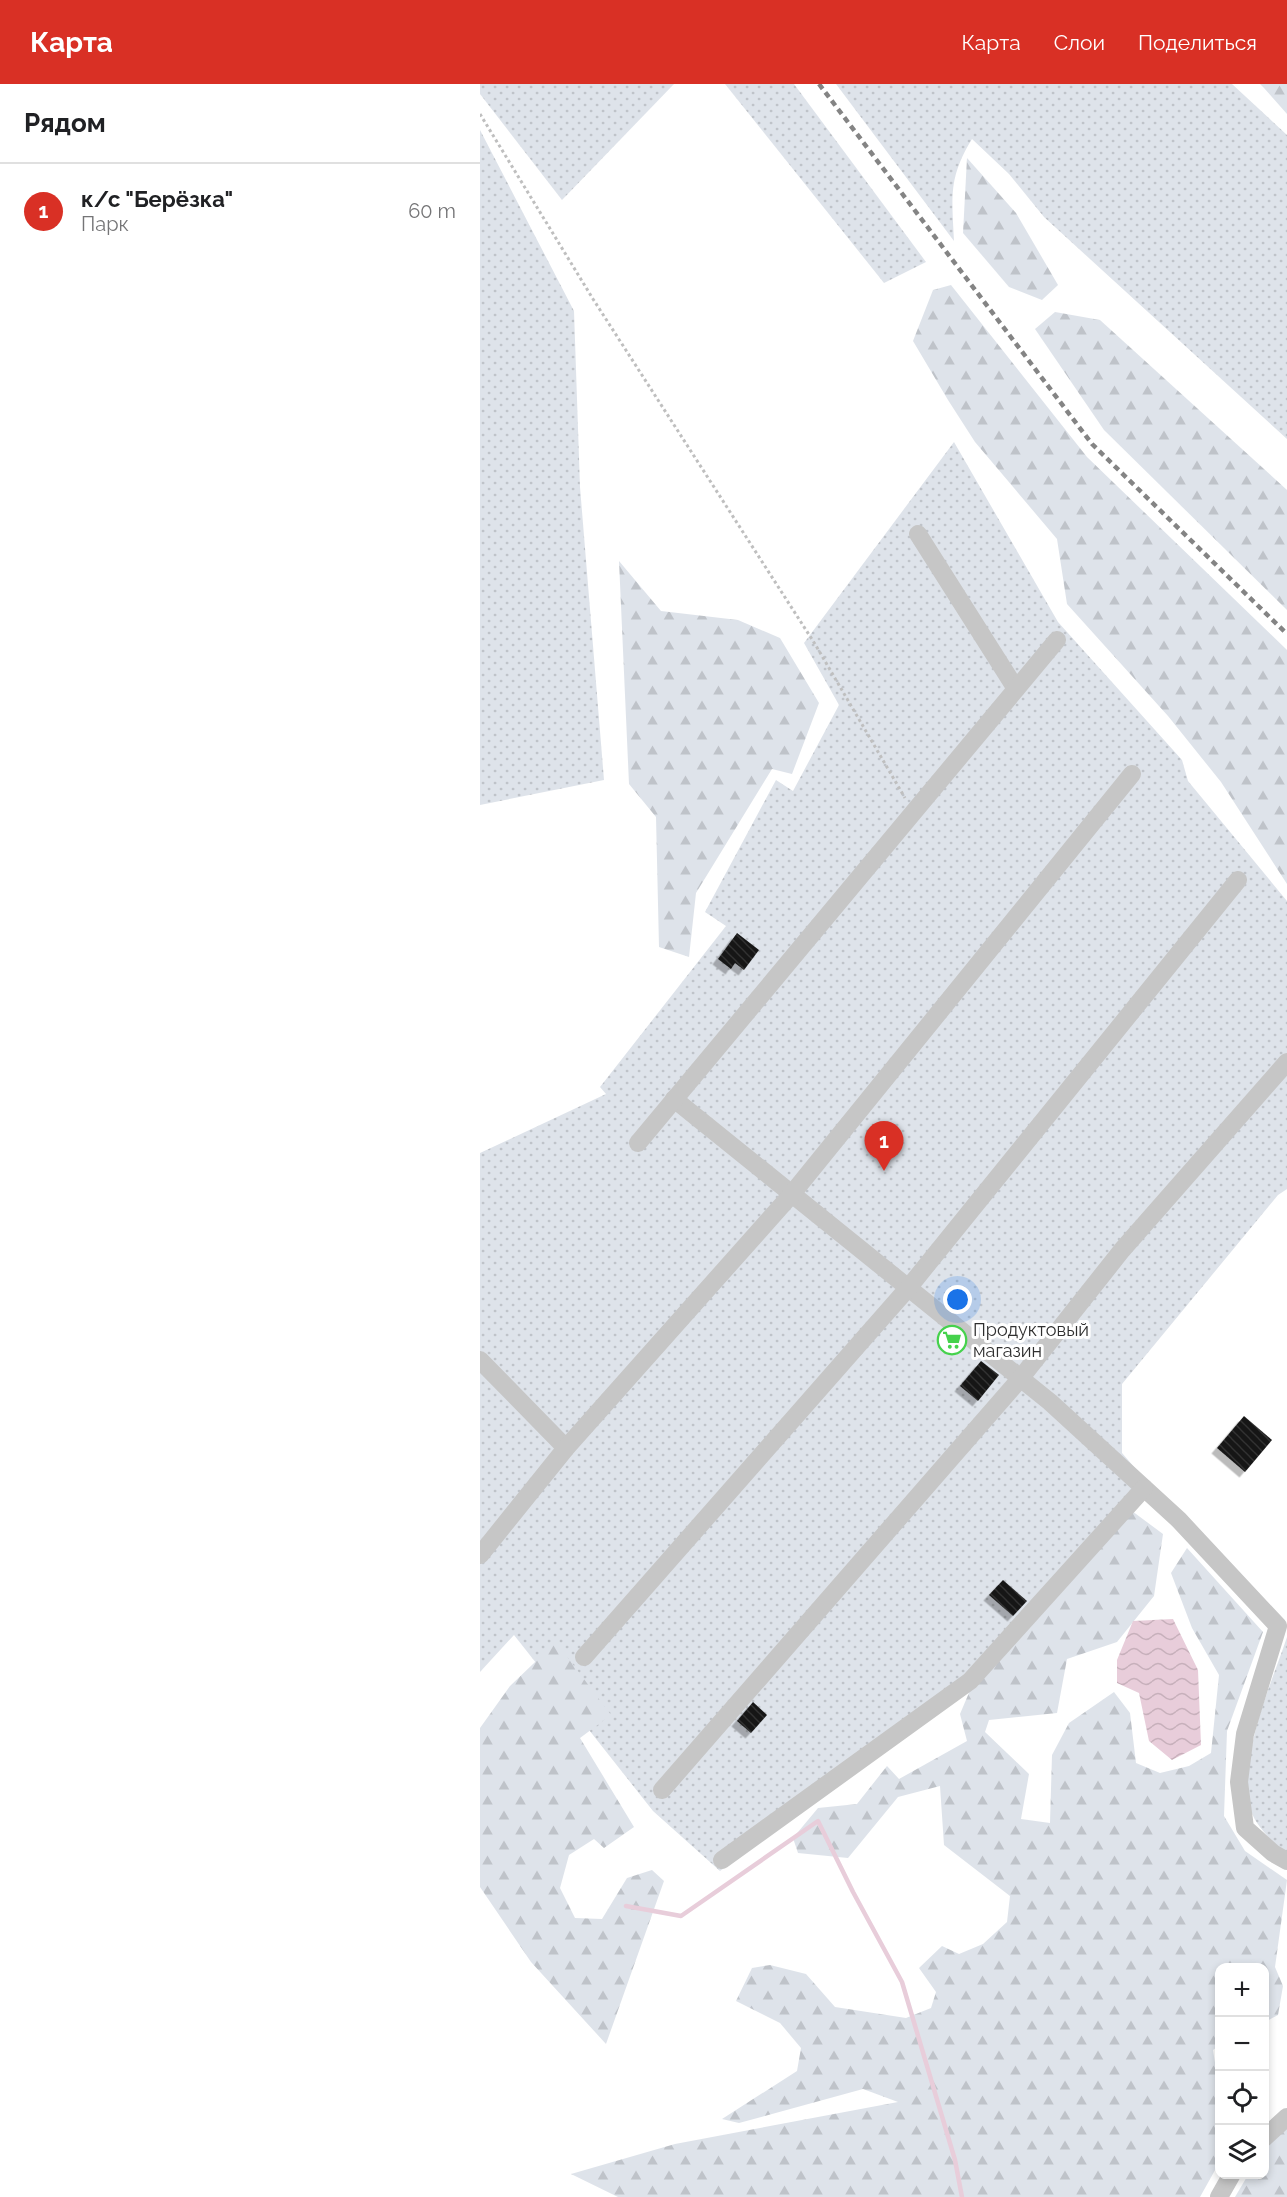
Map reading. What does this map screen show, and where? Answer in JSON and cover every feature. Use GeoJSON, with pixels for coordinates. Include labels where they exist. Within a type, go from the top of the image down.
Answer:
{"type":"FeatureCollection","features":[{"type":"Feature","properties":{"kind":"street"},"geometry":{"type":"LineString","coordinates":[[918,534],[1016,689]]}},
{"type":"Feature","properties":{"kind":"street"},"geometry":{"type":"LineString","coordinates":[[638,1143],[1057,640]]}},
{"type":"Feature","properties":{"kind":"street"},"geometry":{"type":"LineString","coordinates":[[480,1555],[566,1448],[791,1195],[1132,774]]}},
{"type":"Feature","properties":{"kind":"street"},"geometry":{"type":"LineString","coordinates":[[584,1657],[909,1287],[1238,880]]}},
{"type":"Feature","properties":{"kind":"street"},"geometry":{"type":"LineString","coordinates":[[662,1790],[1020,1379],[1122,1250],[1287,1062]]}},
{"type":"Feature","properties":{"kind":"street"},"geometry":{"type":"LineString","coordinates":[[674,1099],[1050,1402],[1179,1520],[1278,1626],[1245,1734],[1239,1782],[1245,1828],[1273,1853],[1287,1861]]}},
{"type":"Feature","properties":{"kind":"street"},"geometry":{"type":"LineString","coordinates":[[480,1360],[566,1448]]}},
{"type":"Feature","properties":{"kind":"street"},"geometry":{"type":"LineString","coordinates":[[722,1860],[970,1681],[1146,1491]]}},
{"type":"Feature","properties":{"kind":"street"},"geometry":{"type":"LineString","coordinates":[[1269,2133],[1287,2117]]}},
{"type":"Feature","properties":{"kind":"street"},"geometry":{"type":"LineString","coordinates":[[1219,2197],[1230,2179]]}},
{"type":"Feature","properties":{"kind":"path"},"geometry":{"type":"LineString","coordinates":[[480,114],[593,299],[815,644],[913,811]]}},
{"type":"Feature","properties":{"kind":"green space"},"geometry":{"type":"Polygon","coordinates":[[[480,84],[674,84],[562,200],[480,94],[480,84]]]}},
{"type":"Feature","properties":{"kind":"green space"},"geometry":{"type":"Polygon","coordinates":[[[725,84],[794,84],[926,262],[884,283],[725,84]]]}},
{"type":"Feature","properties":{"kind":"green space"},"geometry":{"type":"Polygon","coordinates":[[[836,84],[1232,84],[1287,135],[1287,439],[1044,217],[1009,174],[972,139],[959,165],[953,188],[954,241],[836,84]]]}},
{"type":"Feature","properties":{"kind":"green space"},"geometry":{"type":"Polygon","coordinates":[[[1260,84],[1287,84],[1287,114],[1264,88],[1260,84]]]}},
{"type":"Feature","properties":{"kind":"green space"},"geometry":{"type":"Polygon","coordinates":[[[480,130],[574,311],[580,487],[604,780],[480,805],[480,130]]]}},
{"type":"Feature","properties":{"kind":"green space"},"geometry":{"type":"Polygon","coordinates":[[[967,158],[1016,213],[1058,285],[1042,300],[1009,287],[963,233],[967,158]]]}},
{"type":"Feature","properties":{"kind":"green space"},"geometry":{"type":"Polygon","coordinates":[[[951,285],[1087,457],[1287,650],[1287,884],[1221,782],[1168,716],[1067,604],[1057,539],[975,442],[913,341],[933,290],[951,285]]]}},
{"type":"Feature","properties":{"kind":"green space"},"geometry":{"type":"Polygon","coordinates":[[[1055,312],[1100,320],[1287,490],[1287,610],[1104,430],[1035,329],[1055,312]]]}},
{"type":"Feature","properties":{"kind":"green space"},"geometry":{"type":"Polygon","coordinates":[[[954,442],[1058,622],[1182,760],[1188,781],[1287,901],[1287,1189],[1278,1195],[1122,1384],[1122,1453],[1148,1483],[971,1688],[720,1871],[653,1811],[514,1635],[480,1672],[480,1153],[606,1094],[600,1087],[726,926],[705,912],[776,780],[793,791],[839,705],[804,643],[954,442]]]}},
{"type":"Feature","properties":{"kind":"green space"},"geometry":{"type":"Polygon","coordinates":[[[619,561],[661,611],[738,620],[780,638],[819,703],[792,774],[772,769],[696,893],[689,957],[659,947],[656,817],[629,784],[619,561]]]}},
{"type":"Feature","properties":{"kind":"green space"},"geometry":{"type":"Polygon","coordinates":[[[1132,1511],[1163,1534],[1154,1596],[1117,1642],[1067,1659],[1057,1713],[989,1720],[985,1732],[1029,1774],[1021,1819],[1050,1823],[1052,1755],[1069,1723],[1114,1692],[1130,1713],[1136,1763],[1160,1773],[1189,1766],[1211,1753],[1219,1675],[1192,1628],[1171,1573],[1187,1548],[1263,1632],[1227,1731],[1224,1816],[1245,1851],[1287,1880],[1275,1967],[1283,1986],[1278,2015],[1269,2020],[1269,1963],[1215,1963],[1215,2049],[1213,2050],[1215,2170],[1200,2197],[618,2197],[571,2174],[675,2144],[898,2102],[863,2089],[739,2123],[722,2119],[797,2071],[801,2048],[780,2023],[736,2001],[752,1968],[770,1965],[806,1974],[835,2007],[906,2018],[931,2008],[936,1992],[919,1968],[942,1946],[959,1954],[983,1944],[1007,1922],[1010,1896],[944,1845],[940,1786],[898,1797],[848,1858],[798,1853],[793,1838],[818,1808],[857,1804],[887,1766],[899,1779],[967,1741],[960,1714],[971,1688],[1132,1511]]]}},
{"type":"Feature","properties":{"kind":"green space"},"geometry":{"type":"Polygon","coordinates":[[[1287,1637],[1287,1852],[1284,1852],[1263,1831],[1254,1818],[1249,1804],[1248,1783],[1253,1740],[1287,1637]]]}},
{"type":"Feature","properties":{"kind":"green space"},"geometry":{"type":"Polygon","coordinates":[[[556,1642],[611,1715],[580,1738],[634,1827],[604,1848],[594,1839],[569,1855],[560,1888],[575,1918],[602,1919],[627,1878],[652,1870],[664,1881],[606,2044],[531,1962],[480,1887],[480,1728],[510,1686],[556,1642]]]}},
{"type":"Feature","properties":{"kind":"green space"},"geometry":{"type":"Polygon","coordinates":[[[1287,2125],[1287,2197],[1235,2197],[1246,2179],[1269,2179],[1269,2141],[1287,2125]]]}},
{"type":"Feature","properties":{"kind":"water"},"geometry":{"type":"Polygon","coordinates":[[[1173,1619],[1198,1670],[1201,1745],[1172,1760],[1149,1741],[1139,1693],[1117,1683],[1117,1660],[1133,1621],[1173,1619]]]}},
{"type":"Feature","properties":{"kind":"building"},"geometry":{"type":"Polygon","coordinates":[[[737,933],[759,950],[744,970],[735,963],[731,969],[718,959],[737,933]]]}},
{"type":"Feature","properties":{"kind":"building"},"geometry":{"type":"Polygon","coordinates":[[[981,1361],[999,1375],[978,1401],[960,1386],[981,1361]]]}},
{"type":"Feature","properties":{"kind":"building"},"geometry":{"type":"Polygon","coordinates":[[[1244,1416],[1272,1440],[1245,1472],[1217,1448],[1244,1416]]]}},
{"type":"Feature","properties":{"kind":"building"},"geometry":{"type":"Polygon","coordinates":[[[1003,1580],[1027,1601],[1013,1616],[989,1595],[1003,1580]]]}},
{"type":"Feature","properties":{"kind":"building"},"geometry":{"type":"Polygon","coordinates":[[[753,1702],[767,1715],[751,1733],[737,1721],[753,1702]]]}},
{"type":"Feature","properties":{"kind":"waterway"},"geometry":{"type":"LineString","coordinates":[[626,1906],[681,1916],[818,1821],[853,1892],[902,1982],[955,2160],[962,2197]]}},
{"type":"Feature","properties":{"kind":"railway"},"geometry":{"type":"LineString","coordinates":[[819,84],[1092,444],[1287,634]]}},
{"type":"Feature","properties":{"kind":"place","name":"к/с \"Берёзка\""},"geometry":{"type":"Point","coordinates":[884,1171]}},
{"type":"Feature","properties":{"kind":"place","name":"Продуктовый магазин"},"geometry":{"type":"Point","coordinates":[952,1340]}}]}
